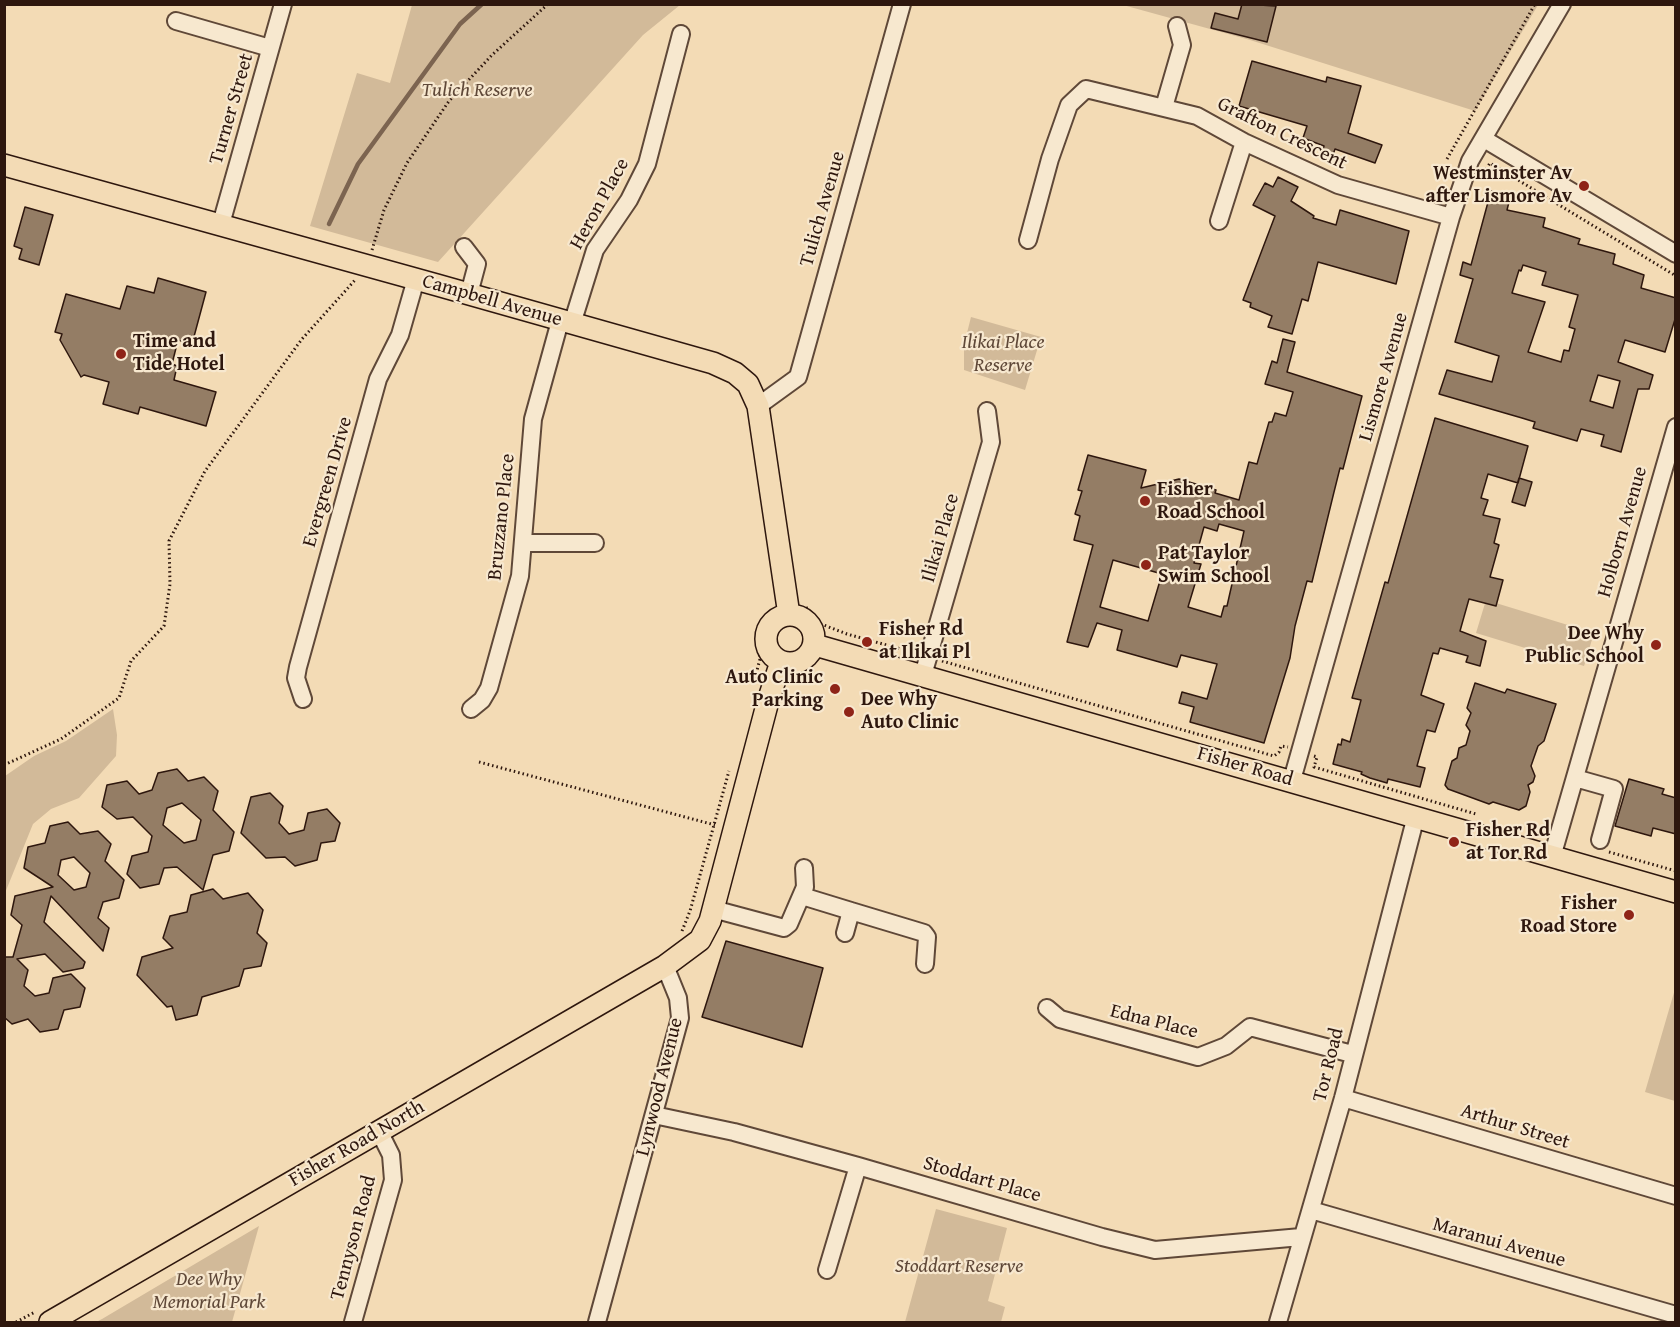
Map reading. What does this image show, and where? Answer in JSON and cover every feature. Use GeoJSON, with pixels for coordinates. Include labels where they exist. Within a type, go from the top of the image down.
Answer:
{"type":"FeatureCollection","features":[{"type":"Feature","properties":{"kind":"main road","name":"Campbell Avenue"},"geometry":{"type":"LineString","coordinates":[[4,165],[469,294],[725,368],[743,378],[758,405],[797,609]]}},
{"type":"Feature","properties":{"kind":"main road"},"geometry":{"type":"LineString","coordinates":[[797,609],[814,632],[812,652],[798,663],[781,662],[769,652],[766,635],[774,621],[797,609]]}},
{"type":"Feature","properties":{"kind":"main road","name":"Fisher Road"},"geometry":{"type":"LineString","coordinates":[[814,645],[926,666],[1292,780],[1676,892]]}},
{"type":"Feature","properties":{"kind":"main road"},"geometry":{"type":"LineString","coordinates":[[665,966],[699,940],[713,909],[768,701],[781,662]]}},
{"type":"Feature","properties":{"kind":"main road","name":"Fisher Road North"},"geometry":{"type":"LineString","coordinates":[[50,1323],[665,966]]}},
{"type":"Feature","properties":{"kind":"street","name":"Turner Street"},"geometry":{"type":"LineString","coordinates":[[221,224],[283,4]]}},
{"type":"Feature","properties":{"kind":"street","name":"Tulich Avenue"},"geometry":{"type":"LineString","coordinates":[[758,405],[798,377],[902,4]]}},
{"type":"Feature","properties":{"kind":"street","name":"Lismore Avenue"},"geometry":{"type":"LineString","coordinates":[[1292,780],[1451,217],[1470,161],[1562,4]]}},
{"type":"Feature","properties":{"kind":"street"},"geometry":{"type":"LineString","coordinates":[[176,21],[270,48]]}},
{"type":"Feature","properties":{"kind":"street"},"geometry":{"type":"LineString","coordinates":[[1164,107],[1182,45],[1177,26]]}},
{"type":"Feature","properties":{"kind":"street","name":"Heron Place"},"geometry":{"type":"LineString","coordinates":[[566,323],[595,250],[629,200],[647,164],[681,34]]}},
{"type":"Feature","properties":{"kind":"street","name":"Grafton Crescent"},"geometry":{"type":"LineString","coordinates":[[1028,240],[1050,159],[1069,105],[1086,90],[1197,116],[1244,142],[1338,185],[1451,217]]}},
{"type":"Feature","properties":{"kind":"street"},"geometry":{"type":"LineString","coordinates":[[1484,139],[1676,254]]}},
{"type":"Feature","properties":{"kind":"street"},"geometry":{"type":"LineString","coordinates":[[1219,221],[1244,142]]}},
{"type":"Feature","properties":{"kind":"street"},"geometry":{"type":"LineString","coordinates":[[464,246],[477,264],[469,294]]}},
{"type":"Feature","properties":{"kind":"street","name":"Evergreen Drive"},"geometry":{"type":"LineString","coordinates":[[303,699],[296,678],[298,667],[378,379],[400,335],[416,279]]}},
{"type":"Feature","properties":{"kind":"street","name":"Bruzzano Place"},"geometry":{"type":"LineString","coordinates":[[471,709],[482,700],[489,688],[520,576],[533,419],[566,323]]}},
{"type":"Feature","properties":{"kind":"street","name":"Ilikai Place"},"geometry":{"type":"LineString","coordinates":[[926,666],[991,442],[987,411]]}},
{"type":"Feature","properties":{"kind":"street","name":"Holborn Avenue"},"geometry":{"type":"LineString","coordinates":[[1552,857],[1676,427]]}},
{"type":"Feature","properties":{"kind":"street"},"geometry":{"type":"LineString","coordinates":[[524,543],[595,543]]}},
{"type":"Feature","properties":{"kind":"street"},"geometry":{"type":"LineString","coordinates":[[1575,778],[1614,789],[1604,846]]}},
{"type":"Feature","properties":{"kind":"street","name":"Tor Road"},"geometry":{"type":"LineString","coordinates":[[1278,1323],[1343,1098],[1352,1054],[1416,816]]}},
{"type":"Feature","properties":{"kind":"street"},"geometry":{"type":"LineString","coordinates":[[713,909],[784,928],[789,924],[801,896],[806,877],[804,868]]}},
{"type":"Feature","properties":{"kind":"street"},"geometry":{"type":"LineString","coordinates":[[801,896],[924,933],[927,937],[925,964]]}},
{"type":"Feature","properties":{"kind":"street"},"geometry":{"type":"LineString","coordinates":[[845,933],[851,911]]}},
{"type":"Feature","properties":{"kind":"street","name":"Lynwood Avenue"},"geometry":{"type":"LineString","coordinates":[[597,1323],[680,1018],[678,998],[665,966]]}},
{"type":"Feature","properties":{"kind":"street","name":"Edna Place"},"geometry":{"type":"LineString","coordinates":[[1047,1008],[1060,1019],[1198,1057],[1226,1046],[1250,1027],[1352,1054]]}},
{"type":"Feature","properties":{"kind":"street","name":"Arthur Street"},"geometry":{"type":"LineString","coordinates":[[1343,1098],[1676,1196]]}},
{"type":"Feature","properties":{"kind":"street","name":"Stoddart Place"},"geometry":{"type":"LineString","coordinates":[[654,1115],[734,1132],[1155,1250],[1301,1237]]}},
{"type":"Feature","properties":{"kind":"street","name":"Tennyson Road"},"geometry":{"type":"LineString","coordinates":[[353,1323],[393,1180],[392,1155],[380,1131]]}},
{"type":"Feature","properties":{"kind":"street"},"geometry":{"type":"LineString","coordinates":[[827,1270],[858,1166]]}},
{"type":"Feature","properties":{"kind":"street","name":"Maranui Avenue"},"geometry":{"type":"LineString","coordinates":[[1311,1210],[1676,1316]]}},
{"type":"Feature","properties":{"kind":"path"},"geometry":{"type":"LineString","coordinates":[[4,765],[61,738],[96,716],[118,698],[131,661],[164,626],[170,584],[169,541],[205,471],[302,339],[367,265],[384,210],[406,164],[449,101],[492,55],[548,4]]}},
{"type":"Feature","properties":{"kind":"path"},"geometry":{"type":"LineString","coordinates":[[1448,159],[1535,4]]}},
{"type":"Feature","properties":{"kind":"path"},"geometry":{"type":"LineString","coordinates":[[1484,173],[1490,163],[1676,276]]}},
{"type":"Feature","properties":{"kind":"path"},"geometry":{"type":"LineString","coordinates":[[754,683],[760,659],[757,639],[770,610],[769,604]]}},
{"type":"Feature","properties":{"kind":"path"},"geometry":{"type":"LineString","coordinates":[[797,609],[821,624],[926,666],[1274,756],[1280,752],[1281,746]]}},
{"type":"Feature","properties":{"kind":"path"},"geometry":{"type":"LineString","coordinates":[[1317,757],[1314,767],[1482,816]]}},
{"type":"Feature","properties":{"kind":"path"},"geometry":{"type":"LineString","coordinates":[[480,762],[715,825]]}},
{"type":"Feature","properties":{"kind":"path"},"geometry":{"type":"LineString","coordinates":[[675,938],[683,929],[690,911],[732,763]]}},
{"type":"Feature","properties":{"kind":"path"},"geometry":{"type":"LineString","coordinates":[[1604,846],[1676,871]]}},
{"type":"Feature","properties":{"kind":"green space","name":"Tulich Reserve"},"geometry":{"type":"Polygon","coordinates":[[[412,4],[680,5],[643,35],[438,262],[310,226],[357,73],[390,83],[412,4]]]}},
{"type":"Feature","properties":{"kind":"green space"},"geometry":{"type":"Polygon","coordinates":[[[1123,5],[1538,5],[1475,111],[1250,40],[1123,5]]]}},
{"type":"Feature","properties":{"kind":"green space","name":"Ilikai Place Reserve"},"geometry":{"type":"Polygon","coordinates":[[[971,317],[1041,337],[1025,390],[964,370],[964,345],[971,317]]]}},
{"type":"Feature","properties":{"kind":"green space"},"geometry":{"type":"Polygon","coordinates":[[[1486,600],[1594,633],[1584,666],[1476,633],[1486,600]]]}},
{"type":"Feature","properties":{"kind":"green space"},"geometry":{"type":"Polygon","coordinates":[[[113,709],[117,735],[116,756],[79,798],[51,809],[33,824],[5,893],[5,776],[34,756],[66,741],[113,709]]]}},
{"type":"Feature","properties":{"kind":"green space"},"geometry":{"type":"Polygon","coordinates":[[[1675,989],[1675,1101],[1645,1092],[1675,989]]]}},
{"type":"Feature","properties":{"kind":"green space","name":"Stoddart Reserve"},"geometry":{"type":"Polygon","coordinates":[[[936,1209],[1007,1228],[988,1301],[1005,1307],[1001,1322],[905,1322],[936,1209]]]}},
{"type":"Feature","properties":{"kind":"green space","name":"Dee Why Memorial Park"},"geometry":{"type":"Polygon","coordinates":[[[259,1226],[232,1322],[96,1322],[102,1319],[259,1226]]]}},
{"type":"Feature","properties":{"kind":"building"},"geometry":{"type":"Polygon","coordinates":[[[1242,4],[1276,6],[1267,42],[1211,28],[1215,13],[1238,19],[1242,4]]]}},
{"type":"Feature","properties":{"kind":"building"},"geometry":{"type":"Polygon","coordinates":[[[1252,61],[1326,82],[1327,77],[1361,86],[1348,133],[1382,145],[1375,163],[1335,149],[1332,158],[1321,155],[1324,146],[1303,138],[1307,126],[1239,106],[1252,61]]]}},
{"type":"Feature","properties":{"kind":"building"},"geometry":{"type":"Polygon","coordinates":[[[1278,177],[1298,187],[1291,201],[1314,216],[1313,218],[1336,225],[1340,210],[1409,231],[1396,284],[1318,262],[1308,301],[1302,299],[1292,334],[1268,327],[1272,316],[1250,307],[1251,303],[1243,300],[1275,216],[1253,205],[1265,183],[1273,187],[1278,177]]]}},
{"type":"Feature","properties":{"kind":"building"},"geometry":{"type":"Polygon","coordinates":[[[1491,191],[1510,198],[1507,210],[1545,218],[1543,227],[1580,239],[1578,244],[1615,254],[1613,264],[1644,275],[1641,288],[1676,298],[1676,316],[1665,352],[1625,340],[1618,362],[1653,375],[1649,389],[1638,389],[1621,452],[1601,446],[1604,435],[1581,429],[1577,441],[1533,428],[1535,422],[1439,394],[1447,370],[1492,382],[1499,356],[1455,342],[1473,279],[1460,275],[1463,262],[1471,265],[1491,191]],[[1523,265],[1521,271],[1519,270],[1512,293],[1545,302],[1528,352],[1561,362],[1564,350],[1569,351],[1575,329],[1569,327],[1578,295],[1542,285],[1546,272],[1523,265]],[[1598,375],[1590,401],[1613,408],[1620,381],[1598,375]]]}},
{"type":"Feature","properties":{"kind":"building"},"geometry":{"type":"Polygon","coordinates":[[[25,207],[53,215],[39,265],[19,259],[22,249],[14,246],[25,207]]]}},
{"type":"Feature","properties":{"kind":"building","name":"Time and Tide Hotel"},"geometry":{"type":"Polygon","coordinates":[[[158,278],[206,292],[192,344],[178,340],[172,364],[177,366],[174,380],[216,392],[206,426],[140,407],[138,414],[103,404],[109,382],[84,375],[81,377],[60,340],[62,334],[55,332],[66,294],[120,309],[127,286],[154,293],[158,278]]]}},
{"type":"Feature","properties":{"kind":"building"},"geometry":{"type":"Polygon","coordinates":[[[1283,339],[1295,342],[1287,372],[1362,396],[1343,469],[1340,468],[1312,582],[1307,581],[1295,626],[1290,658],[1264,743],[1190,722],[1194,707],[1179,703],[1182,692],[1207,699],[1217,664],[1181,655],[1177,667],[1117,650],[1122,630],[1097,623],[1088,647],[1067,642],[1093,545],[1074,540],[1080,516],[1075,514],[1082,491],[1078,490],[1088,455],[1146,470],[1141,488],[1179,479],[1216,490],[1215,493],[1239,500],[1249,462],[1257,464],[1269,422],[1272,422],[1275,413],[1286,416],[1293,392],[1265,384],[1272,361],[1277,363],[1283,339]],[[1219,524],[1217,531],[1204,527],[1194,563],[1201,564],[1188,607],[1221,617],[1224,606],[1227,606],[1244,531],[1219,524]],[[1113,560],[1100,607],[1148,621],[1162,574],[1113,560]]]}},
{"type":"Feature","properties":{"kind":"building"},"geometry":{"type":"Polygon","coordinates":[[[1435,418],[1528,446],[1518,483],[1488,474],[1481,498],[1488,500],[1483,515],[1500,519],[1494,543],[1499,545],[1490,577],[1503,580],[1496,606],[1469,599],[1460,631],[1486,641],[1480,666],[1466,662],[1468,656],[1440,648],[1438,654],[1433,653],[1421,695],[1444,704],[1435,732],[1427,730],[1417,766],[1425,768],[1420,787],[1388,779],[1387,783],[1370,778],[1361,774],[1362,772],[1333,764],[1338,744],[1341,745],[1342,739],[1350,742],[1361,700],[1352,698],[1385,582],[1388,583],[1435,418]]]}},
{"type":"Feature","properties":{"kind":"building"},"geometry":{"type":"Polygon","coordinates":[[[1519,478],[1532,482],[1525,506],[1512,502],[1519,478]]]}},
{"type":"Feature","properties":{"kind":"building"},"geometry":{"type":"Polygon","coordinates":[[[1475,683],[1505,693],[1507,689],[1556,704],[1544,741],[1538,746],[1531,766],[1535,776],[1533,782],[1528,785],[1530,792],[1526,806],[1519,810],[1493,802],[1489,804],[1448,789],[1445,785],[1452,761],[1457,758],[1459,748],[1466,745],[1470,731],[1466,725],[1471,713],[1467,708],[1475,683]]]}},
{"type":"Feature","properties":{"kind":"building"},"geometry":{"type":"Polygon","coordinates":[[[177,769],[188,781],[204,777],[218,791],[213,810],[234,832],[229,851],[213,855],[203,890],[177,867],[164,868],[159,884],[140,888],[127,874],[132,856],[148,852],[152,836],[133,817],[117,819],[102,807],[107,785],[127,781],[139,794],[152,790],[158,773],[177,769]],[[182,803],[167,808],[163,825],[184,843],[196,840],[201,820],[182,803]]]}},
{"type":"Feature","properties":{"kind":"building"},"geometry":{"type":"Polygon","coordinates":[[[1629,779],[1664,789],[1662,794],[1676,798],[1676,834],[1653,828],[1651,836],[1615,826],[1629,779]]]}},
{"type":"Feature","properties":{"kind":"building"},"geometry":{"type":"Polygon","coordinates":[[[270,793],[283,806],[279,823],[289,834],[304,830],[308,813],[327,809],[340,823],[335,841],[321,843],[317,860],[295,866],[285,857],[266,858],[241,833],[251,797],[270,793]]]}},
{"type":"Feature","properties":{"kind":"building"},"geometry":{"type":"Polygon","coordinates":[[[68,822],[80,834],[98,831],[111,844],[105,861],[124,880],[119,898],[103,902],[98,918],[109,928],[103,951],[51,896],[44,922],[85,962],[83,968],[63,972],[45,954],[17,959],[28,970],[24,986],[35,996],[49,993],[53,978],[71,974],[85,988],[80,1007],[64,1010],[58,1029],[40,1032],[28,1019],[12,1024],[4,1017],[4,957],[13,957],[22,925],[11,915],[15,896],[53,887],[24,868],[28,847],[45,843],[50,826],[68,822]],[[74,857],[61,860],[58,875],[74,890],[86,887],[90,873],[74,857]]]}},
{"type":"Feature","properties":{"kind":"building"},"geometry":{"type":"Polygon","coordinates":[[[213,889],[223,899],[248,893],[263,910],[257,933],[267,943],[261,966],[244,969],[239,986],[202,997],[197,1015],[176,1020],[172,1006],[167,1007],[137,975],[142,957],[173,948],[163,938],[170,916],[187,912],[191,895],[213,889]]]}},
{"type":"Feature","properties":{"kind":"building"},"geometry":{"type":"Polygon","coordinates":[[[726,941],[823,968],[802,1047],[702,1017],[726,941]]]}},
{"type":"Feature","properties":{"kind":"waterway"},"geometry":{"type":"LineString","coordinates":[[329,224],[358,164],[460,24],[482,4]]}},
{"type":"Feature","properties":{"kind":"place","name":"Westminster Av after Lismore Av"},"geometry":{"type":"Point","coordinates":[1584,186]}},
{"type":"Feature","properties":{"kind":"place","name":"Time and Tide Hotel"},"geometry":{"type":"Point","coordinates":[121,354]}},
{"type":"Feature","properties":{"kind":"place","name":"Fisher Road School"},"geometry":{"type":"Point","coordinates":[1145,501]}},
{"type":"Feature","properties":{"kind":"place","name":"Pat Taylor Swim School"},"geometry":{"type":"Point","coordinates":[1146,565]}},
{"type":"Feature","properties":{"kind":"place","name":"Fisher Rd at Ilikai Pl"},"geometry":{"type":"Point","coordinates":[867,642]}},
{"type":"Feature","properties":{"kind":"place","name":"Dee Why Public School"},"geometry":{"type":"Point","coordinates":[1656,645]}},
{"type":"Feature","properties":{"kind":"place","name":"Auto Clinic Parking"},"geometry":{"type":"Point","coordinates":[835,689]}},
{"type":"Feature","properties":{"kind":"place","name":"Dee Why Auto Clinic"},"geometry":{"type":"Point","coordinates":[849,712]}},
{"type":"Feature","properties":{"kind":"place","name":"Fisher Rd at Tor Rd"},"geometry":{"type":"Point","coordinates":[1454,842]}},
{"type":"Feature","properties":{"kind":"place","name":"Fisher Road Store"},"geometry":{"type":"Point","coordinates":[1629,915]}}]}
